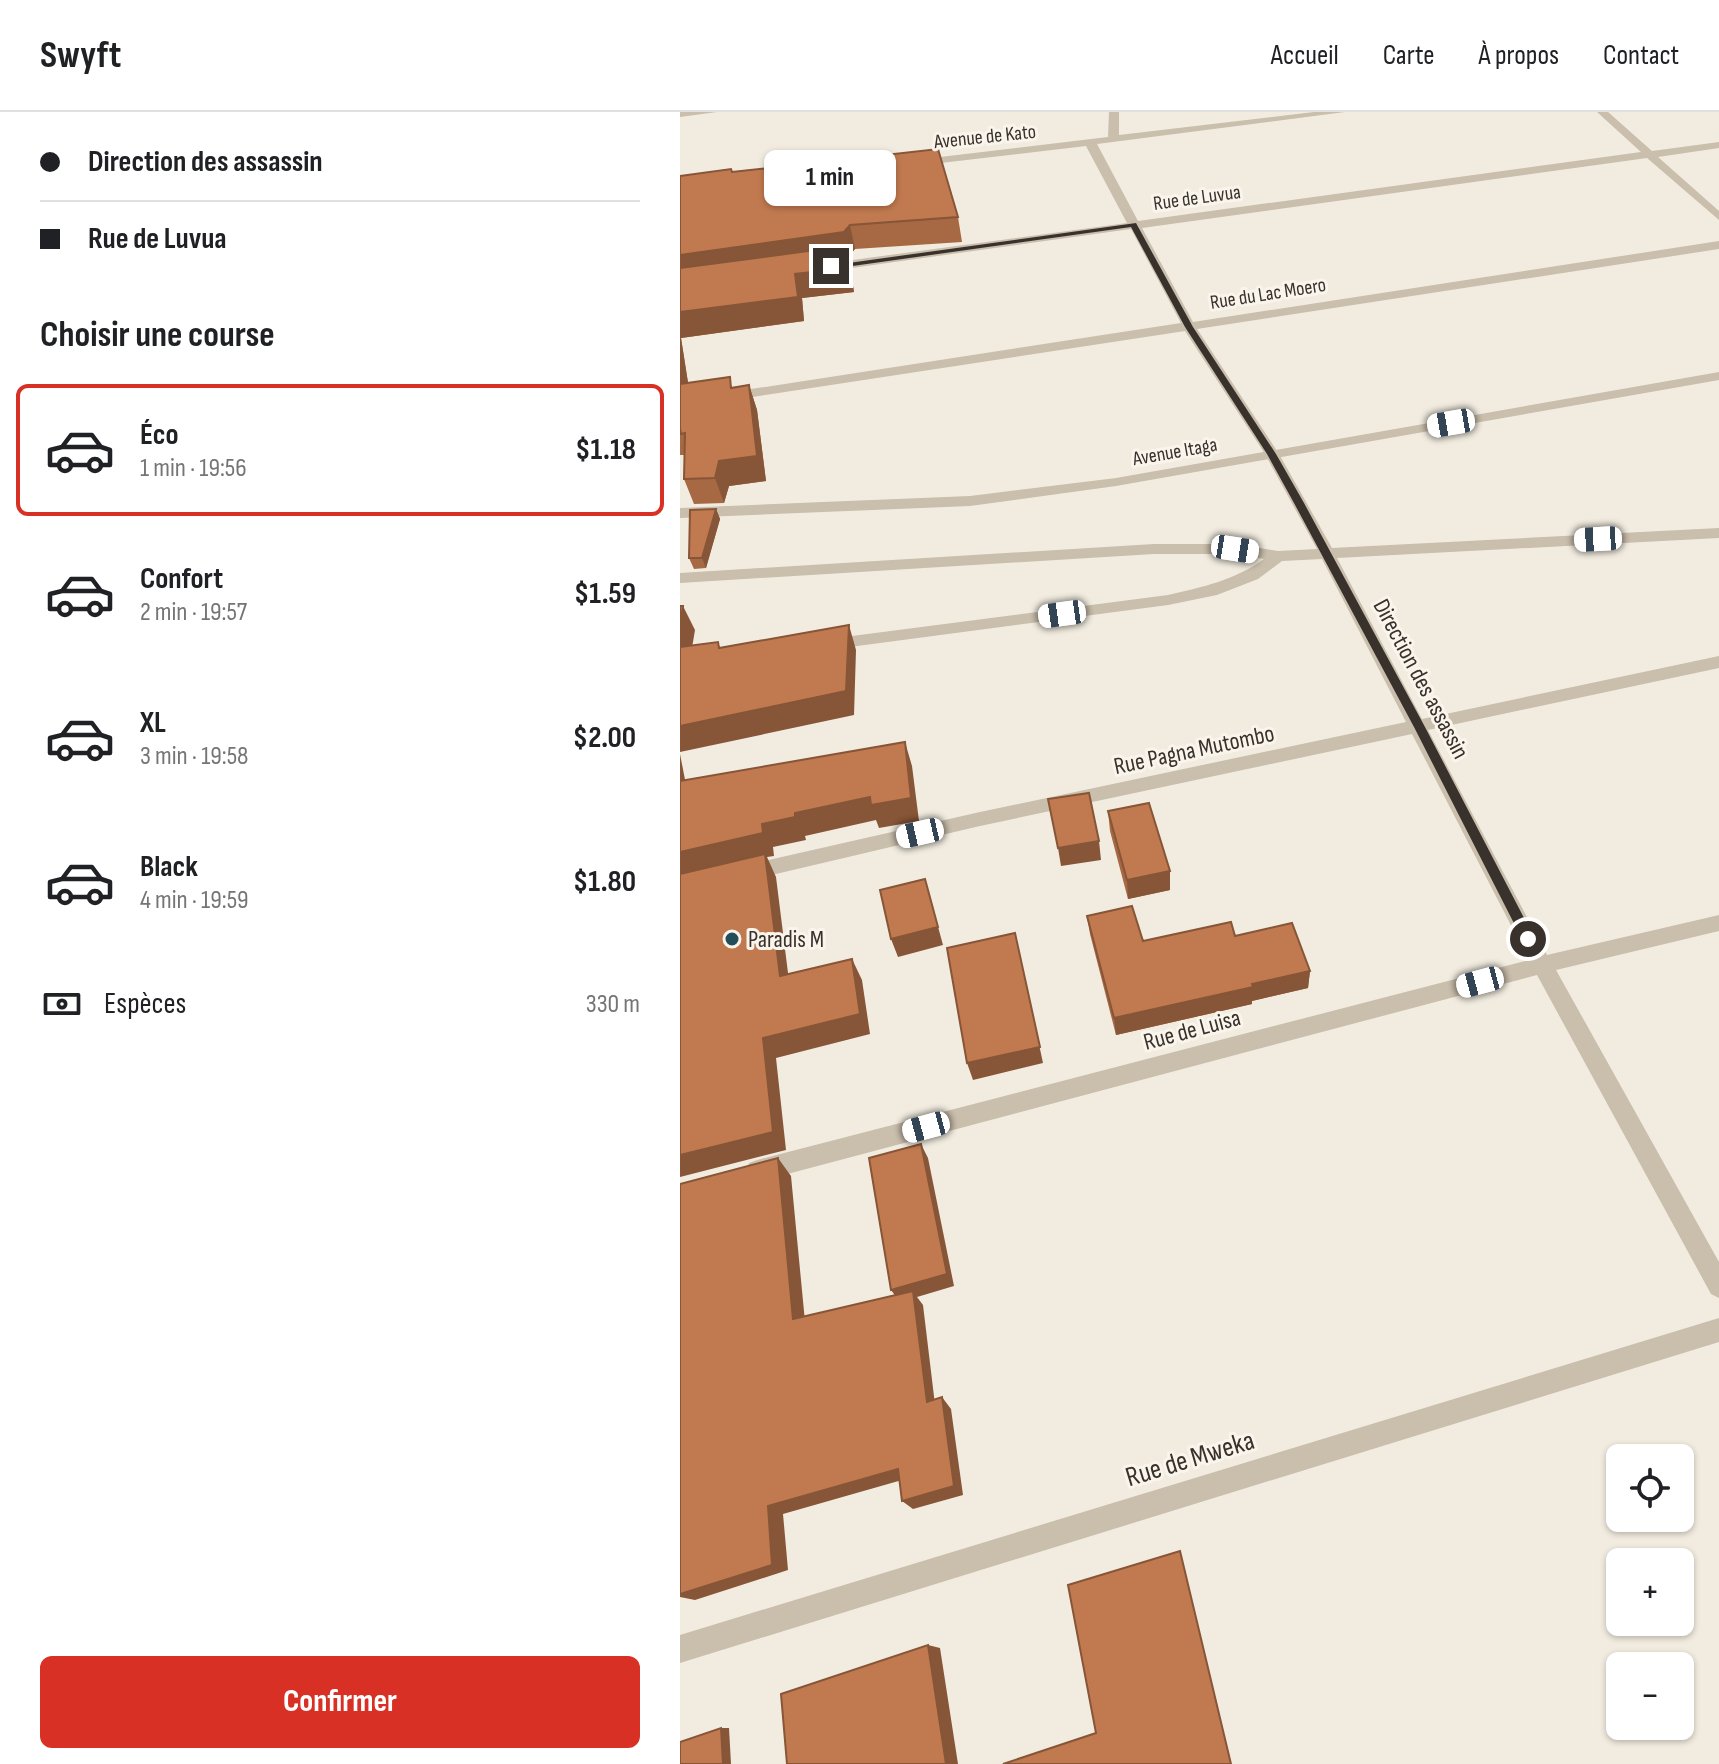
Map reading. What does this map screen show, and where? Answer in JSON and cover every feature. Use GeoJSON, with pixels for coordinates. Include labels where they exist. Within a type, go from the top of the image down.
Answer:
{"type":"FeatureCollection","features":[{"type":"Feature","properties":{"kind":"street"},"geometry":{"type":"LineString","coordinates":[[680,114],[712,112]]}},
{"type":"Feature","properties":{"kind":"street"},"geometry":{"type":"LineString","coordinates":[[1113,141],[1114,112]]}},
{"type":"Feature","properties":{"kind":"street","name":"Avenue de Kato"},"geometry":{"type":"LineString","coordinates":[[901,165],[1340,112]]}},
{"type":"Feature","properties":{"kind":"street"},"geometry":{"type":"LineString","coordinates":[[1602,112],[1719,217]]}},
{"type":"Feature","properties":{"kind":"street","name":"Direction des assassin"},"geometry":{"type":"LineString","coordinates":[[1091,144],[1189,327],[1272,454],[1326,552],[1542,965],[1719,1286]]}},
{"type":"Feature","properties":{"kind":"street","name":"Rue de Luvua"},"geometry":{"type":"LineString","coordinates":[[805,270],[1719,145]]}},
{"type":"Feature","properties":{"kind":"street","name":"Rue du Lac Moero"},"geometry":{"type":"LineString","coordinates":[[680,404],[1719,245]]}},
{"type":"Feature","properties":{"kind":"street","name":"Avenue Itaga"},"geometry":{"type":"LineString","coordinates":[[680,513],[970,501],[1116,482],[1719,376]]}},
{"type":"Feature","properties":{"kind":"street"},"geometry":{"type":"LineString","coordinates":[[680,578],[1154,549],[1235,549],[1278,556],[1719,533]]}},
{"type":"Feature","properties":{"kind":"street"},"geometry":{"type":"LineString","coordinates":[[802,648],[1168,600],[1211,591],[1252,575],[1278,556]]}},
{"type":"Feature","properties":{"kind":"street","name":"Rue Pagna Mutombo"},"geometry":{"type":"LineString","coordinates":[[725,878],[980,819],[1719,662]]}},
{"type":"Feature","properties":{"kind":"street","name":"Rue de Luisa"},"geometry":{"type":"LineString","coordinates":[[742,1175],[1542,965],[1719,923]]}},
{"type":"Feature","properties":{"kind":"street","name":"Rue de Mweka"},"geometry":{"type":"LineString","coordinates":[[680,1649],[1719,1330]]}},
{"type":"Feature","properties":{"kind":"building"},"geometry":{"type":"Polygon","coordinates":[[[938,149],[958,217],[850,225],[844,232],[680,255],[680,176],[938,149]]]}},
{"type":"Feature","properties":{"kind":"building"},"geometry":{"type":"Polygon","coordinates":[[[846,246],[849,268],[795,274],[798,297],[680,312],[680,268],[846,246]]]}},
{"type":"Feature","properties":{"kind":"building"},"geometry":{"type":"Polygon","coordinates":[[[730,377],[731,388],[749,385],[757,456],[719,461],[715,478],[684,479],[685,433],[681,434],[680,429],[680,384],[730,377]]]}},
{"type":"Feature","properties":{"kind":"building"},"geometry":{"type":"Polygon","coordinates":[[[716,509],[702,558],[689,558],[690,510],[716,509]]]}},
{"type":"Feature","properties":{"kind":"building"},"geometry":{"type":"Polygon","coordinates":[[[849,625],[846,691],[680,726],[680,647],[718,642],[719,648],[849,625]]]}},
{"type":"Feature","properties":{"kind":"building"},"geometry":{"type":"Polygon","coordinates":[[[905,742],[911,798],[871,805],[870,797],[795,813],[795,817],[762,824],[763,833],[680,852],[680,781],[905,742]]]}},
{"type":"Feature","properties":{"kind":"building"},"geometry":{"type":"Polygon","coordinates":[[[1089,793],[1099,841],[1058,848],[1048,799],[1089,793]]]}},
{"type":"Feature","properties":{"kind":"building"},"geometry":{"type":"Polygon","coordinates":[[[1149,803],[1170,871],[1127,880],[1108,811],[1149,803]]]}},
{"type":"Feature","properties":{"kind":"building"},"geometry":{"type":"Polygon","coordinates":[[[765,854],[780,976],[852,959],[860,1014],[763,1038],[773,1132],[680,1155],[680,874],[765,854]]]}},
{"type":"Feature","properties":{"kind":"building"},"geometry":{"type":"Polygon","coordinates":[[[925,879],[938,927],[891,939],[880,890],[925,879]]]}},
{"type":"Feature","properties":{"kind":"building"},"geometry":{"type":"Polygon","coordinates":[[[1132,906],[1143,941],[1231,922],[1235,936],[1292,923],[1310,971],[1114,1018],[1087,916],[1132,906]]]}},
{"type":"Feature","properties":{"kind":"building"},"geometry":{"type":"Polygon","coordinates":[[[1015,933],[1040,1047],[967,1063],[947,948],[1015,933]]]}},
{"type":"Feature","properties":{"kind":"building"},"geometry":{"type":"Polygon","coordinates":[[[921,1144],[947,1274],[891,1290],[869,1158],[921,1144]]]}},
{"type":"Feature","properties":{"kind":"building"},"geometry":{"type":"Polygon","coordinates":[[[778,1158],[793,1319],[913,1291],[927,1402],[942,1397],[954,1486],[902,1501],[898,1469],[768,1506],[772,1565],[680,1594],[680,1184],[778,1158]]]}},
{"type":"Feature","properties":{"kind":"building"},"geometry":{"type":"Polygon","coordinates":[[[1180,1551],[1231,1764],[1003,1764],[1096,1733],[1068,1585],[1180,1551]]]}},
{"type":"Feature","properties":{"kind":"building"},"geometry":{"type":"Polygon","coordinates":[[[928,1645],[946,1764],[787,1764],[781,1694],[928,1645]]]}},
{"type":"Feature","properties":{"kind":"building"},"geometry":{"type":"Polygon","coordinates":[[[721,1728],[723,1764],[680,1764],[680,1742],[721,1728]]]}},
{"type":"Feature","properties":{"kind":"place","name":"Paradis M"},"geometry":{"type":"Point","coordinates":[732,939]}},
{"type":"Feature","properties":{"kind":"route"},"geometry":{"type":"LineString","coordinates":[[831,266],[1134,225],[1189,327],[1272,454],[1420,727],[1528,939]]}}]}
